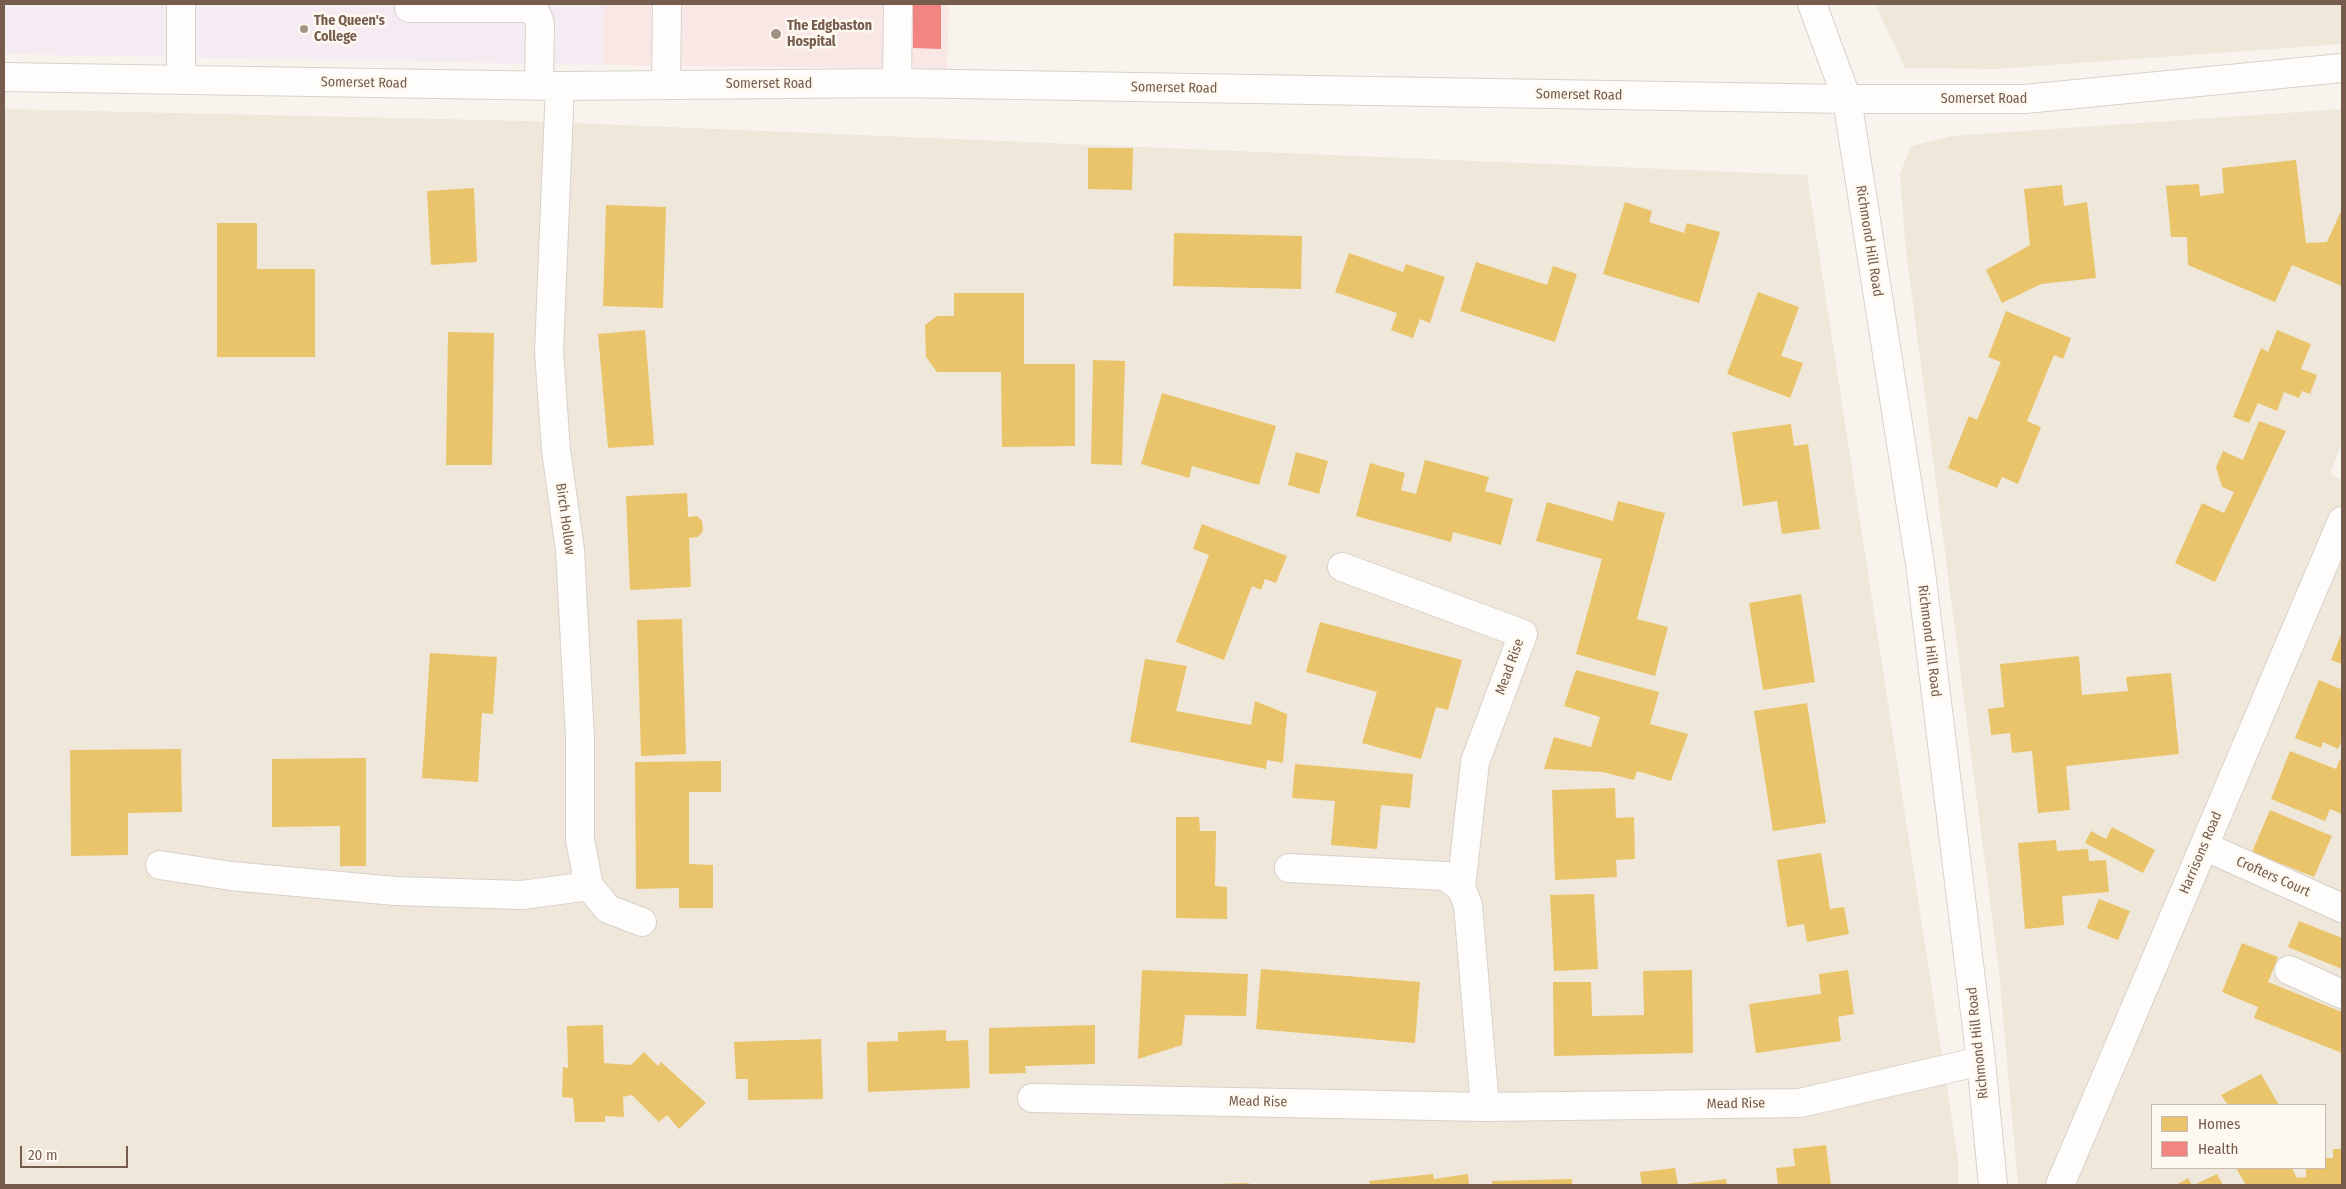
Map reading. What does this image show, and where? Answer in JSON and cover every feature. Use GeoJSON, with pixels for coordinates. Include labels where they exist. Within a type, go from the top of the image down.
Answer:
{"type":"FeatureCollection","features":[{"type":"Feature","properties":{"kind":"street"},"geometry":{"type":"LineString","coordinates":[[181,4],[181,80]]}},
{"type":"Feature","properties":{"kind":"street"},"geometry":{"type":"LineString","coordinates":[[666,85],[667,4]]}},
{"type":"Feature","properties":{"kind":"street"},"geometry":{"type":"LineString","coordinates":[[897,83],[898,4]]}},
{"type":"Feature","properties":{"kind":"street","name":"Richmond Hill Road"},"geometry":{"type":"LineString","coordinates":[[1812,4],[1847,99],[1920,564],[1982,1061],[1992,1185]]}},
{"type":"Feature","properties":{"kind":"street","name":"Birch Hollow"},"geometry":{"type":"LineString","coordinates":[[409,8],[529,8],[537,15],[540,24],[550,85],[549,351],[556,450],[570,550],[580,737],[580,840],[589,886],[608,909],[642,922]]}},
{"type":"Feature","properties":{"kind":"street","name":"Somerset Road"},"geometry":{"type":"LineString","coordinates":[[4,77],[550,85],[897,83],[1847,99],[2025,99],[2342,68]]}},
{"type":"Feature","properties":{"kind":"street","name":"Harrisons Road"},"geometry":{"type":"LineString","coordinates":[[2060,1185],[2342,521]]}},
{"type":"Feature","properties":{"kind":"street","name":"Mead Rise"},"geometry":{"type":"LineString","coordinates":[[1342,567],[1523,634],[1475,762],[1462,888],[1468,905],[1485,1107]]}},
{"type":"Feature","properties":{"kind":"street","name":"Crofters Court"},"geometry":{"type":"LineString","coordinates":[[2204,846],[2342,908]]}},
{"type":"Feature","properties":{"kind":"street"},"geometry":{"type":"LineString","coordinates":[[160,865],[231,876],[395,891],[522,895],[589,886]]}},
{"type":"Feature","properties":{"kind":"street"},"geometry":{"type":"LineString","coordinates":[[1289,868],[1445,876],[1462,888]]}},
{"type":"Feature","properties":{"kind":"street"},"geometry":{"type":"LineString","coordinates":[[2289,970],[2342,994]]}},
{"type":"Feature","properties":{"kind":"street","name":"Mead Rise"},"geometry":{"type":"LineString","coordinates":[[1032,1098],[1485,1107],[1800,1103],[1982,1061]]}},
{"type":"Feature","properties":{"kind":"shaded area","name":"The Queen's College"},"geometry":{"type":"Polygon","coordinates":[[[4,4],[604,4],[603,65],[4,54],[4,4]]]}},
{"type":"Feature","properties":{"kind":"shaded area","name":"The Edgbaston Hospital"},"geometry":{"type":"Polygon","coordinates":[[[604,4],[949,4],[947,69],[603,65],[604,4]]]}},
{"type":"Feature","properties":{"kind":"shaded area"},"geometry":{"type":"Polygon","coordinates":[[[1875,4],[2342,4],[2342,44],[1996,69],[1905,68],[1875,4]]]}},
{"type":"Feature","properties":{"kind":"shaded area"},"geometry":{"type":"Polygon","coordinates":[[[4,109],[528,121],[1807,175],[1958,1159],[1958,1185],[4,1185],[4,109]]]}},
{"type":"Feature","properties":{"kind":"shaded area"},"geometry":{"type":"Polygon","coordinates":[[[2342,109],[2342,442],[2330,474],[2342,480],[2342,1185],[2018,1185],[1999,972],[1905,242],[1900,174],[1911,146],[1951,136],[2342,109]]]}},
{"type":"Feature","properties":{"kind":"building: Homes"},"geometry":{"type":"Polygon","coordinates":[[[1088,148],[1133,148],[1132,190],[1088,189],[1088,148]]]}},
{"type":"Feature","properties":{"kind":"building: Homes"},"geometry":{"type":"Polygon","coordinates":[[[2296,160],[2306,243],[2327,242],[2342,209],[2342,286],[2292,265],[2275,302],[2188,265],[2187,237],[2171,237],[2166,186],[2199,184],[2200,196],[2224,193],[2222,168],[2296,160]]]}},
{"type":"Feature","properties":{"kind":"building: Homes"},"geometry":{"type":"Polygon","coordinates":[[[2062,185],[2064,206],[2087,202],[2096,278],[2041,284],[2002,303],[1986,270],[2030,245],[2024,189],[2062,185]]]}},
{"type":"Feature","properties":{"kind":"building: Homes"},"geometry":{"type":"Polygon","coordinates":[[[474,188],[477,262],[431,265],[427,191],[474,188]]]}},
{"type":"Feature","properties":{"kind":"building: Homes"},"geometry":{"type":"Polygon","coordinates":[[[1625,202],[1652,211],[1649,222],[1684,233],[1687,223],[1720,232],[1699,303],[1603,274],[1625,202]]]}},
{"type":"Feature","properties":{"kind":"building: Homes"},"geometry":{"type":"Polygon","coordinates":[[[606,205],[666,207],[663,308],[603,306],[606,205]]]}},
{"type":"Feature","properties":{"kind":"building: Homes"},"geometry":{"type":"Polygon","coordinates":[[[217,223],[257,223],[257,269],[315,269],[315,357],[217,357],[217,223]]]}},
{"type":"Feature","properties":{"kind":"building: Homes"},"geometry":{"type":"Polygon","coordinates":[[[1174,233],[1302,236],[1301,289],[1173,286],[1174,233]]]}},
{"type":"Feature","properties":{"kind":"building: Homes"},"geometry":{"type":"Polygon","coordinates":[[[1349,253],[1403,272],[1406,264],[1445,277],[1430,323],[1420,319],[1413,338],[1391,330],[1397,313],[1335,292],[1349,253]]]}},
{"type":"Feature","properties":{"kind":"building: Homes"},"geometry":{"type":"Polygon","coordinates":[[[1476,262],[1547,285],[1553,266],[1577,274],[1555,342],[1460,311],[1476,262]]]}},
{"type":"Feature","properties":{"kind":"building: Homes"},"geometry":{"type":"Polygon","coordinates":[[[1758,292],[1799,307],[1781,356],[1803,363],[1790,398],[1727,374],[1758,292]]]}},
{"type":"Feature","properties":{"kind":"building: Homes"},"geometry":{"type":"Polygon","coordinates":[[[954,293],[1024,293],[1024,364],[1075,364],[1075,446],[1002,447],[1001,372],[937,372],[926,357],[925,325],[937,316],[954,316],[954,293]]]}},
{"type":"Feature","properties":{"kind":"building: Homes"},"geometry":{"type":"Polygon","coordinates":[[[2006,311],[2071,338],[2063,359],[2054,355],[2027,421],[2041,427],[2018,484],[2002,477],[1997,488],[1948,468],[1969,416],[1977,420],[2001,362],[1988,357],[2006,311]]]}},
{"type":"Feature","properties":{"kind":"building: Homes"},"geometry":{"type":"Polygon","coordinates":[[[645,330],[654,445],[608,448],[598,334],[645,330]]]}},
{"type":"Feature","properties":{"kind":"building: Homes"},"geometry":{"type":"Polygon","coordinates":[[[2277,330],[2311,344],[2301,369],[2317,375],[2310,394],[2302,391],[2299,398],[2284,392],[2277,411],[2258,403],[2249,423],[2233,417],[2261,348],[2268,352],[2277,330]]]}},
{"type":"Feature","properties":{"kind":"building: Homes"},"geometry":{"type":"Polygon","coordinates":[[[448,332],[494,333],[492,465],[446,465],[448,332]]]}},
{"type":"Feature","properties":{"kind":"building: Homes"},"geometry":{"type":"Polygon","coordinates":[[[1093,360],[1125,361],[1122,465],[1091,464],[1093,360]]]}},
{"type":"Feature","properties":{"kind":"building: Homes"},"geometry":{"type":"Polygon","coordinates":[[[1162,393],[1276,426],[1259,485],[1192,466],[1189,478],[1141,464],[1162,393]]]}},
{"type":"Feature","properties":{"kind":"building: Homes"},"geometry":{"type":"Polygon","coordinates":[[[2259,421],[2286,431],[2215,582],[2175,563],[2202,503],[2224,513],[2234,492],[2222,487],[2216,467],[2223,451],[2243,460],[2259,421]]]}},
{"type":"Feature","properties":{"kind":"building: Homes"},"geometry":{"type":"Polygon","coordinates":[[[1791,424],[1794,446],[1808,444],[1820,529],[1782,534],[1777,501],[1743,506],[1732,432],[1791,424]]]}},
{"type":"Feature","properties":{"kind":"building: Homes"},"geometry":{"type":"Polygon","coordinates":[[[1296,452],[1328,461],[1319,494],[1288,485],[1296,452]]]}},
{"type":"Feature","properties":{"kind":"building: Homes"},"geometry":{"type":"Polygon","coordinates":[[[1425,460],[1489,477],[1485,491],[1513,499],[1501,545],[1453,532],[1451,542],[1356,516],[1370,463],[1405,473],[1401,490],[1416,494],[1425,460]]]}},
{"type":"Feature","properties":{"kind":"building: Homes"},"geometry":{"type":"Polygon","coordinates":[[[687,493],[688,517],[697,516],[702,521],[703,531],[698,537],[689,538],[691,587],[630,590],[626,496],[687,493]]]}},
{"type":"Feature","properties":{"kind":"building: Homes"},"geometry":{"type":"Polygon","coordinates":[[[1618,501],[1665,513],[1637,619],[1668,627],[1655,676],[1576,654],[1602,559],[1536,541],[1547,502],[1613,521],[1618,501]]]}},
{"type":"Feature","properties":{"kind":"building: Homes"},"geometry":{"type":"Polygon","coordinates":[[[1202,524],[1287,556],[1276,583],[1265,579],[1261,590],[1252,586],[1224,660],[1176,642],[1209,555],[1193,549],[1202,524]]]}},
{"type":"Feature","properties":{"kind":"building: Homes"},"geometry":{"type":"Polygon","coordinates":[[[1801,594],[1815,682],[1763,690],[1749,603],[1801,594]]]}},
{"type":"Feature","properties":{"kind":"building: Homes"},"geometry":{"type":"Polygon","coordinates":[[[682,619],[686,754],[641,756],[637,620],[682,619]]]}},
{"type":"Feature","properties":{"kind":"building: Homes"},"geometry":{"type":"Polygon","coordinates":[[[1320,622],[1462,660],[1448,710],[1436,707],[1421,759],[1362,743],[1377,692],[1306,672],[1320,622]]]}},
{"type":"Feature","properties":{"kind":"building: Homes"},"geometry":{"type":"Polygon","coordinates":[[[2342,632],[2342,664],[2331,660],[2342,632]]]}},
{"type":"Feature","properties":{"kind":"building: Homes"},"geometry":{"type":"Polygon","coordinates":[[[430,653],[497,657],[493,714],[482,713],[478,782],[422,778],[430,653]]]}},
{"type":"Feature","properties":{"kind":"building: Homes"},"geometry":{"type":"Polygon","coordinates":[[[2079,656],[2082,695],[2128,691],[2126,677],[2171,673],[2179,754],[2066,766],[2070,810],[2038,813],[2032,751],[2012,753],[2010,733],[1991,735],[1988,709],[2004,707],[2000,664],[2079,656]]]}},
{"type":"Feature","properties":{"kind":"building: Homes"},"geometry":{"type":"Polygon","coordinates":[[[1145,659],[1187,666],[1176,711],[1251,725],[1255,701],[1287,714],[1283,763],[1267,760],[1266,769],[1130,742],[1145,659]]]}},
{"type":"Feature","properties":{"kind":"building: Homes"},"geometry":{"type":"Polygon","coordinates":[[[1576,670],[1659,692],[1650,724],[1688,734],[1671,781],[1637,771],[1634,780],[1603,772],[1544,769],[1554,737],[1591,747],[1600,717],[1564,706],[1576,670]]]}},
{"type":"Feature","properties":{"kind":"building: Homes"},"geometry":{"type":"Polygon","coordinates":[[[2319,680],[2340,689],[2342,683],[2342,740],[2338,749],[2323,742],[2321,748],[2295,738],[2319,680]]]}},
{"type":"Feature","properties":{"kind":"building: Homes"},"geometry":{"type":"Polygon","coordinates":[[[1807,703],[1826,823],[1773,831],[1754,711],[1807,703]]]}},
{"type":"Feature","properties":{"kind":"building: Homes"},"geometry":{"type":"Polygon","coordinates":[[[181,749],[182,812],[128,813],[128,855],[71,856],[70,750],[181,749]]]}},
{"type":"Feature","properties":{"kind":"building: Homes"},"geometry":{"type":"Polygon","coordinates":[[[2290,751],[2336,769],[2340,759],[2342,760],[2342,814],[2330,809],[2325,821],[2271,799],[2290,751]]]}},
{"type":"Feature","properties":{"kind":"building: Homes"},"geometry":{"type":"Polygon","coordinates":[[[366,758],[366,866],[340,866],[340,826],[272,827],[272,759],[366,758]]]}},
{"type":"Feature","properties":{"kind":"building: Homes"},"geometry":{"type":"Polygon","coordinates":[[[721,761],[721,792],[689,792],[689,864],[713,865],[713,908],[679,908],[679,888],[636,889],[635,762],[721,761]]]}},
{"type":"Feature","properties":{"kind":"building: Homes"},"geometry":{"type":"Polygon","coordinates":[[[1295,764],[1413,774],[1410,808],[1381,805],[1377,849],[1331,845],[1335,801],[1292,798],[1295,764]]]}},
{"type":"Feature","properties":{"kind":"building: Homes"},"geometry":{"type":"Polygon","coordinates":[[[1615,788],[1616,818],[1634,817],[1635,859],[1616,860],[1617,877],[1555,880],[1552,790],[1615,788]]]}},
{"type":"Feature","properties":{"kind":"building: Homes"},"geometry":{"type":"Polygon","coordinates":[[[2270,810],[2332,836],[2314,877],[2252,852],[2270,810]]]}},
{"type":"Feature","properties":{"kind":"building: Homes"},"geometry":{"type":"Polygon","coordinates":[[[1176,817],[1199,817],[1200,831],[1216,831],[1215,886],[1227,887],[1227,919],[1176,918],[1176,817]]]}},
{"type":"Feature","properties":{"kind":"building: Homes"},"geometry":{"type":"Polygon","coordinates":[[[2112,827],[2155,850],[2143,873],[2085,843],[2091,831],[2106,839],[2112,827]]]}},
{"type":"Feature","properties":{"kind":"building: Homes"},"geometry":{"type":"Polygon","coordinates":[[[2056,840],[2057,851],[2088,849],[2089,861],[2106,860],[2109,892],[2062,896],[2064,925],[2025,929],[2018,843],[2056,840]]]}},
{"type":"Feature","properties":{"kind":"building: Homes"},"geometry":{"type":"Polygon","coordinates":[[[1821,853],[1830,909],[1844,907],[1849,934],[1807,942],[1804,924],[1787,927],[1777,860],[1821,853]]]}},
{"type":"Feature","properties":{"kind":"building: Homes"},"geometry":{"type":"Polygon","coordinates":[[[1594,894],[1598,969],[1554,971],[1550,895],[1594,894]]]}},
{"type":"Feature","properties":{"kind":"building: Homes"},"geometry":{"type":"Polygon","coordinates":[[[2099,899],[2130,911],[2118,940],[2087,928],[2099,899]]]}},
{"type":"Feature","properties":{"kind":"building: Homes"},"geometry":{"type":"Polygon","coordinates":[[[2299,921],[2342,938],[2342,969],[2288,947],[2299,921]]]}},
{"type":"Feature","properties":{"kind":"building: Homes"},"geometry":{"type":"Polygon","coordinates":[[[2242,943],[2278,957],[2268,982],[2342,1012],[2342,1053],[2254,1018],[2258,1007],[2222,992],[2242,943]]]}},
{"type":"Feature","properties":{"kind":"building: Homes"},"geometry":{"type":"Polygon","coordinates":[[[1261,969],[1420,982],[1415,1043],[1256,1029],[1261,969]]]}},
{"type":"Feature","properties":{"kind":"building: Homes"},"geometry":{"type":"Polygon","coordinates":[[[1142,970],[1248,974],[1246,1016],[1185,1015],[1182,1045],[1138,1059],[1142,970]]]}},
{"type":"Feature","properties":{"kind":"building: Homes"},"geometry":{"type":"Polygon","coordinates":[[[1692,970],[1693,1053],[1554,1056],[1553,982],[1591,982],[1592,1016],[1644,1015],[1643,971],[1692,970]]]}},
{"type":"Feature","properties":{"kind":"building: Homes"},"geometry":{"type":"Polygon","coordinates":[[[1848,970],[1854,1014],[1838,1017],[1841,1041],[1756,1053],[1749,1004],[1821,994],[1819,974],[1848,970]]]}},
{"type":"Feature","properties":{"kind":"building: Homes"},"geometry":{"type":"Polygon","coordinates":[[[603,1025],[604,1063],[631,1065],[644,1052],[658,1066],[661,1062],[706,1103],[679,1129],[667,1115],[659,1122],[632,1095],[623,1097],[624,1117],[605,1116],[605,1122],[575,1122],[573,1098],[562,1097],[563,1067],[568,1068],[567,1026],[603,1025]]]}},
{"type":"Feature","properties":{"kind":"building: Homes"},"geometry":{"type":"Polygon","coordinates":[[[1095,1025],[1095,1064],[1025,1066],[1026,1073],[989,1074],[989,1028],[1095,1025]]]}},
{"type":"Feature","properties":{"kind":"building: Homes"},"geometry":{"type":"Polygon","coordinates":[[[946,1030],[946,1041],[968,1040],[970,1088],[868,1092],[867,1042],[898,1041],[898,1032],[946,1030]]]}},
{"type":"Feature","properties":{"kind":"building: Homes"},"geometry":{"type":"Polygon","coordinates":[[[821,1039],[823,1099],[748,1100],[748,1079],[736,1079],[734,1042],[821,1039]]]}},
{"type":"Feature","properties":{"kind":"building: Homes"},"geometry":{"type":"Polygon","coordinates":[[[2261,1074],[2278,1104],[2227,1104],[2221,1095],[2261,1074]]]}},
{"type":"Feature","properties":{"kind":"building: Homes"},"geometry":{"type":"Polygon","coordinates":[[[1826,1145],[1831,1185],[1778,1185],[1776,1168],[1795,1166],[1793,1149],[1826,1145]]]}},
{"type":"Feature","properties":{"kind":"building: Homes"},"geometry":{"type":"Polygon","coordinates":[[[2333,1149],[2342,1149],[2342,1185],[2246,1185],[2237,1169],[2292,1169],[2297,1178],[2306,1177],[2306,1169],[2326,1169],[2326,1158],[2333,1158],[2333,1149]]]}},
{"type":"Feature","properties":{"kind":"building: Homes"},"geometry":{"type":"Polygon","coordinates":[[[1675,1168],[1678,1185],[1642,1185],[1640,1172],[1675,1168]]]}},
{"type":"Feature","properties":{"kind":"building: Homes"},"geometry":{"type":"Polygon","coordinates":[[[1433,1174],[1434,1179],[1468,1174],[1469,1185],[1370,1185],[1369,1181],[1433,1174]]]}},
{"type":"Feature","properties":{"kind":"building: Homes"},"geometry":{"type":"Polygon","coordinates":[[[2217,1174],[2223,1185],[2194,1185],[2217,1174]]]}},
{"type":"Feature","properties":{"kind":"building: Homes"},"geometry":{"type":"Polygon","coordinates":[[[2188,1178],[2192,1185],[2176,1185],[2188,1178]]]}},
{"type":"Feature","properties":{"kind":"building: Homes"},"geometry":{"type":"Polygon","coordinates":[[[1572,1179],[1572,1185],[1492,1185],[1492,1181],[1572,1179]]]}},
{"type":"Feature","properties":{"kind":"building: Homes"},"geometry":{"type":"Polygon","coordinates":[[[1726,1179],[1727,1185],[1685,1185],[1685,1184],[1726,1179]]]}},
{"type":"Feature","properties":{"kind":"building: Homes"},"geometry":{"type":"Polygon","coordinates":[[[1249,1183],[1249,1185],[1218,1185],[1218,1184],[1249,1183]]]}},
{"type":"Feature","properties":{"kind":"building: Health"},"geometry":{"type":"Polygon","coordinates":[[[913,4],[941,4],[941,49],[913,48],[913,4]]]}},
{"type":"Feature","properties":{"kind":"place","name":"The Queen's College"},"geometry":{"type":"Point","coordinates":[304,29]}},
{"type":"Feature","properties":{"kind":"place","name":"The Edgbaston Hospital"},"geometry":{"type":"Point","coordinates":[776,34]}}]}
